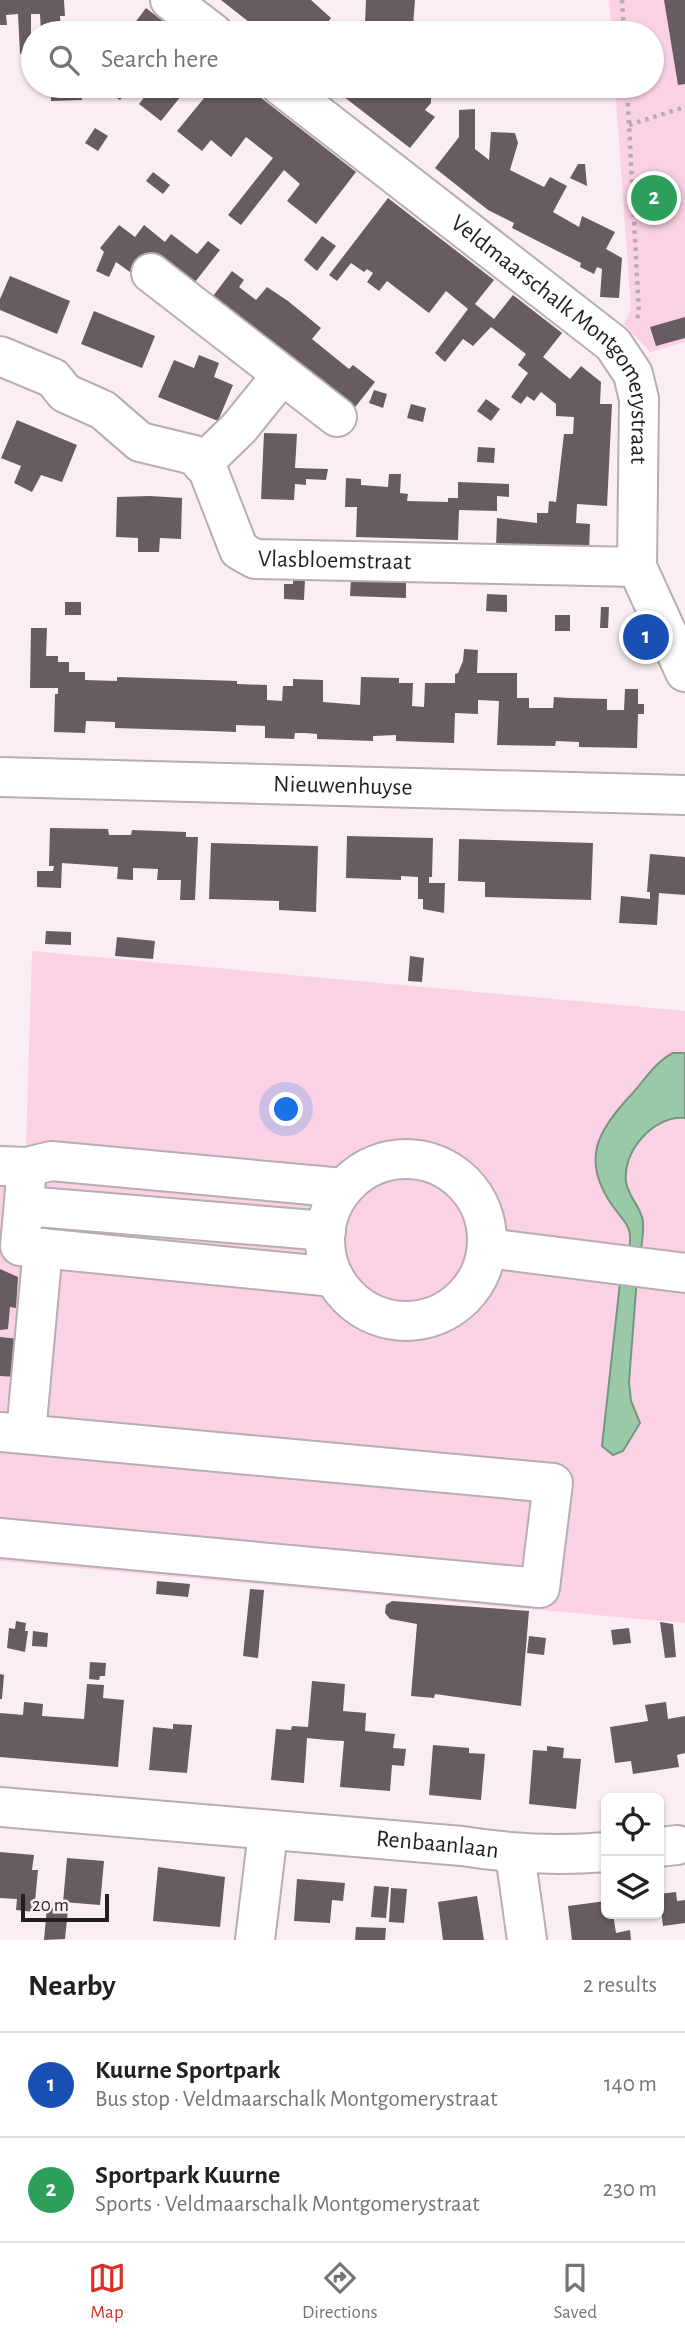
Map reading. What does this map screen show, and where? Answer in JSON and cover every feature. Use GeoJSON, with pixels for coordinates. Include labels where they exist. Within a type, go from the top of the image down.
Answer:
{"type":"FeatureCollection","features":[{"type":"Feature","properties":{"kind":"street"},"geometry":{"type":"LineString","coordinates":[[170,0],[197,21]]}},
{"type":"Feature","properties":{"kind":"street","name":"Veldmaarschalk Montgomerystraat"},"geometry":{"type":"LineString","coordinates":[[296,98],[613,344],[633,374],[639,398],[636,567],[685,671]]}},
{"type":"Feature","properties":{"kind":"street"},"geometry":{"type":"LineString","coordinates":[[151,273],[337,417]]}},
{"type":"Feature","properties":{"kind":"street"},"geometry":{"type":"LineString","coordinates":[[0,356],[52,378],[65,393],[103,410],[139,442],[194,455],[202,464],[239,428],[282,375]]}},
{"type":"Feature","properties":{"kind":"street","name":"Vlasbloemstraat"},"geometry":{"type":"LineString","coordinates":[[202,464],[208,470],[239,550],[255,559],[636,567]]}},
{"type":"Feature","properties":{"kind":"street","name":"Nieuwenhuyse"},"geometry":{"type":"LineString","coordinates":[[0,777],[685,795]]}},
{"type":"Feature","properties":{"kind":"street"},"geometry":{"type":"LineString","coordinates":[[415,1159],[440,1166],[463,1182],[479,1203],[487,1228],[487,1248],[483,1268],[469,1291],[449,1309],[425,1319],[398,1321],[372,1313],[350,1298],[334,1277],[326,1251],[326,1231],[330,1212],[343,1188],[363,1171],[388,1161],[415,1159]]}},
{"type":"Feature","properties":{"kind":"street"},"geometry":{"type":"LineString","coordinates":[[334,1277],[20,1246],[24,1206],[14,1167],[51,1161],[343,1188]]}},
{"type":"Feature","properties":{"kind":"street"},"geometry":{"type":"LineString","coordinates":[[24,1206],[326,1231]]}},
{"type":"Feature","properties":{"kind":"street"},"geometry":{"type":"LineString","coordinates":[[0,1538],[540,1588],[553,1483],[13,1433],[43,1248]]}},
{"type":"Feature","properties":{"kind":"street"},"geometry":{"type":"LineString","coordinates":[[487,1248],[685,1273]]}},
{"type":"Feature","properties":{"kind":"street","name":"Renbaanlaan"},"geometry":{"type":"LineString","coordinates":[[0,1807],[268,1832],[462,1846],[516,1854],[561,1856],[601,1852]]}},
{"type":"Feature","properties":{"kind":"street"},"geometry":{"type":"LineString","coordinates":[[255,1940],[268,1832]]}},
{"type":"Feature","properties":{"kind":"street"},"geometry":{"type":"LineString","coordinates":[[516,1854],[527,1940]]}},
{"type":"Feature","properties":{"kind":"path"},"geometry":{"type":"LineString","coordinates":[[622,0],[623,21]]}},
{"type":"Feature","properties":{"kind":"path"},"geometry":{"type":"LineString","coordinates":[[613,344],[639,315],[628,98]]}},
{"type":"Feature","properties":{"kind":"path"},"geometry":{"type":"LineString","coordinates":[[629,125],[685,107]]}},
{"type":"Feature","properties":{"kind":"shaded area"},"geometry":{"type":"Polygon","coordinates":[[[609,0],[685,0],[685,342],[650,352],[624,324],[631,309],[616,98],[664,98],[664,21],[611,21],[609,0]]]}},
{"type":"Feature","properties":{"kind":"shaded area"},"geometry":{"type":"Polygon","coordinates":[[[32,951],[685,1011],[685,1623],[0,1561],[0,1146],[26,1147],[32,951]]]}},
{"type":"Feature","properties":{"kind":"shaded area"},"geometry":{"type":"Polygon","coordinates":[[[673,1053],[685,1053],[685,1118],[662,1122],[652,1129],[642,1137],[629,1158],[626,1182],[642,1217],[643,1226],[641,1255],[629,1253],[628,1226],[612,1205],[597,1174],[597,1147],[609,1121],[619,1108],[655,1067],[673,1053]]]}},
{"type":"Feature","properties":{"kind":"shaded area"},"geometry":{"type":"Polygon","coordinates":[[[621,1274],[637,1277],[629,1382],[631,1401],[640,1423],[623,1451],[613,1455],[602,1446],[621,1274]]]}},
{"type":"Feature","properties":{"kind":"building"},"geometry":{"type":"Polygon","coordinates":[[[0,0],[64,0],[65,16],[60,16],[60,21],[40,21],[40,14],[31,14],[31,21],[21,21],[21,54],[18,14],[6,15],[7,25],[0,25],[0,0]]]}},
{"type":"Feature","properties":{"kind":"building"},"geometry":{"type":"Polygon","coordinates":[[[221,0],[311,0],[331,18],[329,21],[248,21],[221,0]]]}},
{"type":"Feature","properties":{"kind":"building"},"geometry":{"type":"Polygon","coordinates":[[[366,0],[415,0],[413,21],[365,21],[366,0]]]}},
{"type":"Feature","properties":{"kind":"building"},"geometry":{"type":"Polygon","coordinates":[[[664,0],[685,0],[685,84],[678,85],[664,0]]]}},
{"type":"Feature","properties":{"kind":"building"},"geometry":{"type":"Polygon","coordinates":[[[146,8],[163,21],[136,21],[146,8]]]}},
{"type":"Feature","properties":{"kind":"building"},"geometry":{"type":"Polygon","coordinates":[[[51,98],[82,100],[51,101],[51,98]]]}},
{"type":"Feature","properties":{"kind":"building"},"geometry":{"type":"Polygon","coordinates":[[[144,98],[179,98],[161,121],[139,104],[144,98]]]}},
{"type":"Feature","properties":{"kind":"building"},"geometry":{"type":"Polygon","coordinates":[[[204,98],[261,98],[356,172],[316,224],[287,201],[300,184],[284,170],[241,225],[228,215],[273,158],[246,137],[231,157],[211,140],[202,151],[177,131],[204,98]]]}},
{"type":"Feature","properties":{"kind":"building"},"geometry":{"type":"Polygon","coordinates":[[[345,98],[431,98],[431,103],[425,110],[435,117],[410,148],[345,98]]]}},
{"type":"Feature","properties":{"kind":"building"},"geometry":{"type":"Polygon","coordinates":[[[475,109],[475,149],[489,160],[491,132],[515,133],[518,143],[510,170],[544,187],[550,177],[567,186],[553,212],[579,227],[582,216],[615,232],[606,249],[622,258],[619,298],[600,297],[602,269],[597,267],[594,274],[580,267],[581,263],[512,228],[514,223],[488,210],[435,168],[459,137],[459,110],[475,109]]]}},
{"type":"Feature","properties":{"kind":"building"},"geometry":{"type":"Polygon","coordinates":[[[95,128],[108,136],[98,151],[85,143],[95,128]]]}},
{"type":"Feature","properties":{"kind":"building"},"geometry":{"type":"Polygon","coordinates":[[[578,164],[585,164],[587,186],[570,178],[578,164]]]}},
{"type":"Feature","properties":{"kind":"building"},"geometry":{"type":"Polygon","coordinates":[[[153,172],[170,185],[163,194],[146,181],[153,172]]]}},
{"type":"Feature","properties":{"kind":"building"},"geometry":{"type":"Polygon","coordinates":[[[388,198],[494,280],[475,304],[494,319],[513,295],[562,333],[543,357],[570,379],[581,366],[601,382],[600,404],[612,404],[607,506],[577,504],[576,523],[590,524],[589,552],[496,548],[497,518],[537,523],[537,513],[548,513],[549,501],[556,502],[564,434],[573,434],[574,417],[556,416],[556,404],[541,392],[534,401],[527,396],[521,404],[511,397],[528,373],[518,365],[526,354],[491,327],[473,346],[463,339],[445,362],[435,353],[468,309],[446,291],[429,313],[387,281],[379,291],[367,282],[373,273],[367,269],[364,272],[351,263],[337,281],[329,275],[388,198]]]}},
{"type":"Feature","properties":{"kind":"building"},"geometry":{"type":"Polygon","coordinates":[[[119,225],[135,237],[144,225],[165,242],[171,234],[197,254],[208,241],[220,250],[192,286],[137,277],[116,262],[109,277],[96,271],[104,252],[100,248],[119,225]]]}},
{"type":"Feature","properties":{"kind":"building"},"geometry":{"type":"Polygon","coordinates":[[[322,236],[336,246],[317,271],[304,260],[322,236]]]}},
{"type":"Feature","properties":{"kind":"building"},"geometry":{"type":"Polygon","coordinates":[[[232,271],[244,280],[239,287],[256,300],[267,287],[288,301],[321,328],[312,339],[349,369],[353,365],[375,382],[352,411],[210,300],[232,271]]]}},
{"type":"Feature","properties":{"kind":"building"},"geometry":{"type":"Polygon","coordinates":[[[10,276],[70,301],[57,334],[0,310],[0,299],[10,276]]]}},
{"type":"Feature","properties":{"kind":"building"},"geometry":{"type":"Polygon","coordinates":[[[94,311],[155,336],[142,368],[81,344],[94,311]]]}},
{"type":"Feature","properties":{"kind":"building"},"geometry":{"type":"Polygon","coordinates":[[[685,317],[685,338],[656,346],[650,327],[685,317]]]}},
{"type":"Feature","properties":{"kind":"building"},"geometry":{"type":"Polygon","coordinates":[[[199,355],[219,363],[214,377],[233,385],[218,421],[158,397],[174,360],[194,368],[199,355]]]}},
{"type":"Feature","properties":{"kind":"building"},"geometry":{"type":"Polygon","coordinates":[[[374,390],[387,394],[383,408],[369,403],[374,390]]]}},
{"type":"Feature","properties":{"kind":"building"},"geometry":{"type":"Polygon","coordinates":[[[486,399],[500,409],[491,421],[477,411],[486,399]]]}},
{"type":"Feature","properties":{"kind":"building"},"geometry":{"type":"Polygon","coordinates":[[[411,404],[426,408],[423,422],[407,418],[411,404]]]}},
{"type":"Feature","properties":{"kind":"building"},"geometry":{"type":"Polygon","coordinates":[[[17,420],[77,445],[62,482],[41,475],[32,492],[14,483],[21,466],[1,458],[17,420]]]}},
{"type":"Feature","properties":{"kind":"building"},"geometry":{"type":"Polygon","coordinates":[[[264,433],[297,434],[295,468],[328,469],[326,480],[306,479],[306,485],[295,484],[294,500],[261,499],[264,433]]]}},
{"type":"Feature","properties":{"kind":"building"},"geometry":{"type":"Polygon","coordinates":[[[478,447],[495,448],[494,463],[477,462],[478,447]]]}},
{"type":"Feature","properties":{"kind":"building"},"geometry":{"type":"Polygon","coordinates":[[[389,474],[401,474],[400,493],[408,494],[407,501],[448,502],[448,498],[458,498],[458,482],[509,484],[509,497],[497,496],[497,511],[459,510],[458,540],[356,537],[357,507],[345,507],[346,478],[361,479],[361,485],[388,487],[389,474]]]}},
{"type":"Feature","properties":{"kind":"building"},"geometry":{"type":"Polygon","coordinates":[[[117,497],[182,498],[181,539],[160,538],[159,552],[138,552],[138,538],[116,537],[117,497]]]}},
{"type":"Feature","properties":{"kind":"building"},"geometry":{"type":"Polygon","coordinates":[[[351,578],[406,580],[406,598],[350,596],[351,578]]]}},
{"type":"Feature","properties":{"kind":"building"},"geometry":{"type":"Polygon","coordinates":[[[293,579],[305,579],[304,600],[284,599],[284,584],[293,584],[293,579]]]}},
{"type":"Feature","properties":{"kind":"building"},"geometry":{"type":"Polygon","coordinates":[[[487,594],[507,595],[507,612],[486,611],[487,594]]]}},
{"type":"Feature","properties":{"kind":"building"},"geometry":{"type":"Polygon","coordinates":[[[65,602],[81,602],[81,615],[65,615],[65,602]]]}},
{"type":"Feature","properties":{"kind":"building"},"geometry":{"type":"Polygon","coordinates":[[[601,607],[609,607],[608,628],[600,628],[601,607]]]}},
{"type":"Feature","properties":{"kind":"building"},"geometry":{"type":"Polygon","coordinates":[[[555,615],[570,615],[570,631],[555,631],[555,615]]]}},
{"type":"Feature","properties":{"kind":"building"},"geometry":{"type":"Polygon","coordinates":[[[31,628],[47,628],[46,656],[58,656],[58,662],[69,662],[69,672],[85,672],[85,680],[117,681],[117,677],[237,681],[237,684],[267,685],[267,700],[282,701],[283,686],[293,686],[293,679],[323,680],[323,702],[360,705],[361,677],[399,678],[399,683],[413,683],[412,706],[424,707],[425,683],[455,683],[455,674],[463,661],[464,649],[478,650],[477,673],[517,673],[517,698],[529,698],[529,708],[553,708],[554,697],[607,699],[607,710],[624,710],[625,689],[638,689],[638,704],[644,704],[644,714],[638,714],[637,748],[579,747],[579,742],[556,741],[555,746],[497,745],[499,701],[478,700],[478,714],[455,713],[454,743],[396,741],[396,735],[373,736],[373,741],[317,739],[317,734],[305,733],[295,733],[294,739],[265,738],[265,726],[236,725],[236,732],[115,728],[115,722],[86,721],[85,733],[54,732],[55,694],[58,694],[58,688],[30,688],[31,628]]]}},
{"type":"Feature","properties":{"kind":"building"},"geometry":{"type":"Polygon","coordinates":[[[50,828],[108,829],[109,835],[131,835],[132,830],[186,832],[186,837],[198,837],[195,900],[180,900],[181,880],[157,880],[158,869],[133,868],[133,880],[117,879],[118,867],[62,863],[61,888],[37,887],[37,871],[53,871],[54,866],[49,866],[50,828]]]}},
{"type":"Feature","properties":{"kind":"building"},"geometry":{"type":"Polygon","coordinates":[[[347,836],[433,838],[432,877],[429,877],[429,883],[445,883],[444,913],[423,909],[423,899],[418,899],[418,877],[401,876],[401,880],[346,878],[347,836]]]}},
{"type":"Feature","properties":{"kind":"building"},"geometry":{"type":"Polygon","coordinates":[[[459,839],[593,843],[591,900],[485,897],[485,882],[458,881],[459,839]]]}},
{"type":"Feature","properties":{"kind":"building"},"geometry":{"type":"Polygon","coordinates":[[[211,843],[318,846],[316,912],[279,910],[279,901],[209,899],[211,843]]]}},
{"type":"Feature","properties":{"kind":"building"},"geometry":{"type":"Polygon","coordinates":[[[650,854],[685,857],[685,895],[659,893],[657,925],[619,923],[621,896],[650,899],[650,892],[647,892],[650,854]]]}},
{"type":"Feature","properties":{"kind":"building"},"geometry":{"type":"Polygon","coordinates":[[[46,931],[71,932],[71,945],[45,944],[46,931]]]}},
{"type":"Feature","properties":{"kind":"building"},"geometry":{"type":"Polygon","coordinates":[[[117,937],[155,941],[153,959],[115,956],[117,937]]]}},
{"type":"Feature","properties":{"kind":"building"},"geometry":{"type":"Polygon","coordinates":[[[410,956],[424,958],[422,982],[408,981],[410,956]]]}},
{"type":"Feature","properties":{"kind":"building"},"geometry":{"type":"Polygon","coordinates":[[[0,1269],[18,1277],[16,1308],[10,1307],[8,1329],[0,1330],[0,1269]]]}},
{"type":"Feature","properties":{"kind":"building"},"geometry":{"type":"Polygon","coordinates":[[[0,1337],[19,1339],[16,1377],[0,1376],[0,1337]]]}},
{"type":"Feature","properties":{"kind":"building"},"geometry":{"type":"Polygon","coordinates":[[[157,1581],[190,1584],[188,1597],[156,1594],[157,1581]]]}},
{"type":"Feature","properties":{"kind":"building"},"geometry":{"type":"Polygon","coordinates":[[[250,1589],[264,1590],[258,1658],[243,1656],[250,1589]]]}},
{"type":"Feature","properties":{"kind":"building"},"geometry":{"type":"Polygon","coordinates":[[[392,1601],[529,1611],[521,1706],[435,1694],[434,1698],[411,1696],[417,1624],[390,1619],[385,1613],[386,1605],[392,1601]]]}},
{"type":"Feature","properties":{"kind":"building"},"geometry":{"type":"Polygon","coordinates":[[[16,1621],[26,1623],[25,1631],[28,1631],[25,1652],[7,1648],[9,1628],[15,1629],[16,1621]]]}},
{"type":"Feature","properties":{"kind":"building"},"geometry":{"type":"Polygon","coordinates":[[[660,1622],[673,1624],[676,1657],[665,1658],[660,1622]]]}},
{"type":"Feature","properties":{"kind":"building"},"geometry":{"type":"Polygon","coordinates":[[[629,1628],[631,1643],[613,1645],[611,1630],[629,1628]]]}},
{"type":"Feature","properties":{"kind":"building"},"geometry":{"type":"Polygon","coordinates":[[[33,1631],[48,1633],[47,1647],[32,1646],[33,1631]]]}},
{"type":"Feature","properties":{"kind":"building"},"geometry":{"type":"Polygon","coordinates":[[[529,1636],[546,1638],[544,1655],[527,1653],[529,1636]]]}},
{"type":"Feature","properties":{"kind":"building"},"geometry":{"type":"Polygon","coordinates":[[[90,1662],[106,1663],[105,1676],[100,1676],[99,1680],[89,1679],[90,1662]]]}},
{"type":"Feature","properties":{"kind":"building"},"geometry":{"type":"Polygon","coordinates":[[[0,1674],[4,1675],[2,1699],[0,1699],[0,1674]]]}},
{"type":"Feature","properties":{"kind":"building"},"geometry":{"type":"Polygon","coordinates":[[[312,1681],[345,1684],[343,1711],[366,1713],[365,1731],[395,1734],[393,1748],[406,1749],[404,1766],[392,1765],[390,1791],[340,1787],[344,1741],[307,1738],[304,1783],[271,1780],[276,1729],[308,1727],[312,1681]]]}},
{"type":"Feature","properties":{"kind":"building"},"geometry":{"type":"Polygon","coordinates":[[[87,1684],[104,1685],[103,1698],[124,1700],[118,1767],[0,1757],[0,1713],[23,1715],[24,1702],[43,1704],[42,1716],[84,1719],[87,1684]]]}},
{"type":"Feature","properties":{"kind":"building"},"geometry":{"type":"Polygon","coordinates":[[[666,1702],[668,1719],[685,1716],[685,1753],[677,1755],[679,1767],[633,1774],[631,1761],[615,1763],[610,1727],[648,1721],[645,1705],[666,1702]]]}},
{"type":"Feature","properties":{"kind":"building"},"geometry":{"type":"Polygon","coordinates":[[[173,1724],[192,1725],[187,1773],[149,1770],[153,1727],[173,1729],[173,1724]]]}},
{"type":"Feature","properties":{"kind":"building"},"geometry":{"type":"Polygon","coordinates":[[[433,1745],[469,1748],[469,1753],[485,1754],[481,1800],[429,1795],[433,1745]]]}},
{"type":"Feature","properties":{"kind":"building"},"geometry":{"type":"Polygon","coordinates":[[[547,1746],[564,1748],[563,1758],[581,1759],[576,1809],[529,1804],[533,1750],[547,1751],[547,1746]]]}},
{"type":"Feature","properties":{"kind":"building"},"geometry":{"type":"Polygon","coordinates":[[[0,1852],[34,1855],[32,1870],[38,1870],[34,1912],[16,1910],[17,1899],[0,1898],[0,1852]]]}},
{"type":"Feature","properties":{"kind":"building"},"geometry":{"type":"Polygon","coordinates":[[[67,1858],[104,1861],[100,1905],[63,1902],[67,1858]]]}},
{"type":"Feature","properties":{"kind":"building"},"geometry":{"type":"Polygon","coordinates":[[[158,1867],[225,1877],[220,1927],[153,1921],[158,1867]]]}},
{"type":"Feature","properties":{"kind":"building"},"geometry":{"type":"Polygon","coordinates":[[[297,1879],[345,1883],[343,1901],[332,1900],[330,1923],[294,1921],[297,1879]]]}},
{"type":"Feature","properties":{"kind":"building"},"geometry":{"type":"Polygon","coordinates":[[[374,1886],[389,1887],[386,1918],[371,1917],[374,1886]]]}},
{"type":"Feature","properties":{"kind":"building"},"geometry":{"type":"Polygon","coordinates":[[[391,1888],[407,1889],[404,1923],[389,1922],[391,1888]]]}},
{"type":"Feature","properties":{"kind":"building"},"geometry":{"type":"Polygon","coordinates":[[[676,1892],[677,1901],[685,1900],[685,1923],[663,1926],[664,1893],[676,1892]]]}},
{"type":"Feature","properties":{"kind":"building"},"geometry":{"type":"Polygon","coordinates":[[[477,1896],[484,1940],[443,1940],[438,1902],[477,1896]]]}},
{"type":"Feature","properties":{"kind":"building"},"geometry":{"type":"Polygon","coordinates":[[[601,1902],[601,1919],[614,1919],[616,1933],[630,1930],[631,1940],[572,1940],[568,1906],[601,1902]]]}},
{"type":"Feature","properties":{"kind":"building"},"geometry":{"type":"Polygon","coordinates":[[[47,1907],[68,1910],[65,1939],[44,1940],[47,1907]]]}},
{"type":"Feature","properties":{"kind":"building"},"geometry":{"type":"Polygon","coordinates":[[[356,1927],[386,1928],[385,1940],[355,1940],[356,1927]]]}},
{"type":"Feature","properties":{"kind":"place","name":"Sportpark Kuurne"},"geometry":{"type":"Point","coordinates":[654,198]}},
{"type":"Feature","properties":{"kind":"place","name":"Kuurne Sportpark"},"geometry":{"type":"Point","coordinates":[646,637]}}]}
